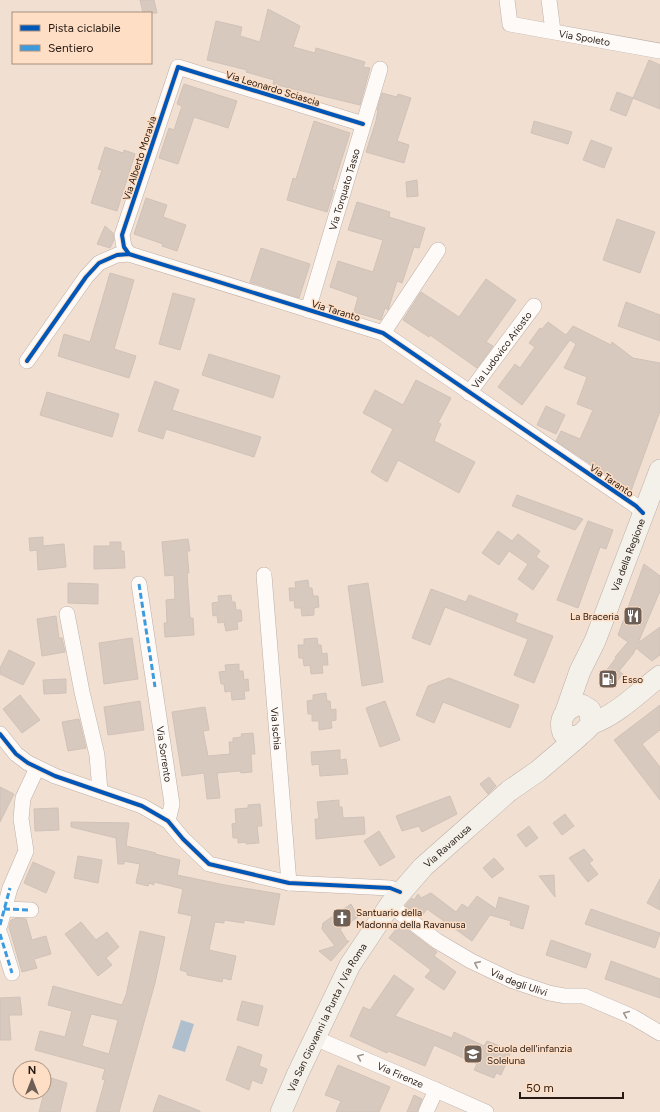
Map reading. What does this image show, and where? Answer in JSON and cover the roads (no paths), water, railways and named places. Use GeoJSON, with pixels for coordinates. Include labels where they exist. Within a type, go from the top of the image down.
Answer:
{"type":"FeatureCollection","features":[{"type":"Feature","properties":{"kind":"main road","name":"Via della Regione"},"geometry":{"type":"LineString","coordinates":[[595,641],[660,470]]}},
{"type":"Feature","properties":{"kind":"main road"},"geometry":{"type":"LineString","coordinates":[[509,791],[552,738],[563,717],[580,671],[595,641]]}},
{"type":"Feature","properties":{"kind":"main road"},"geometry":{"type":"LineString","coordinates":[[509,791],[538,771],[587,719],[588,679],[595,641]]}},
{"type":"Feature","properties":{"kind":"main road"},"geometry":{"type":"LineString","coordinates":[[587,719],[582,704],[577,705],[563,717],[563,732],[567,735],[587,719],[609,716],[641,693],[660,676]]}},
{"type":"Feature","properties":{"kind":"main road","name":"Via Ravanusa"},"geometry":{"type":"LineString","coordinates":[[395,899],[423,867],[509,791]]}},
{"type":"Feature","properties":{"kind":"main road","name":"Via San Giovanni la Punta / Via Roma"},"geometry":{"type":"LineString","coordinates":[[281,1112],[350,965],[395,899]]}},
{"type":"Feature","properties":{"kind":"street","name":"Via Spoleto"},"geometry":{"type":"LineString","coordinates":[[507,0],[510,24],[660,51]]}},
{"type":"Feature","properties":{"kind":"street"},"geometry":{"type":"LineString","coordinates":[[550,0],[553,31]]}},
{"type":"Feature","properties":{"kind":"street","name":"Via Leonardo Sciascia"},"geometry":{"type":"LineString","coordinates":[[178,68],[363,124]]}},
{"type":"Feature","properties":{"kind":"street","name":"Via Alberto Moravia"},"geometry":{"type":"LineString","coordinates":[[129,254],[124,247],[122,235],[178,68]]}},
{"type":"Feature","properties":{"kind":"street","name":"Via Torquato Tasso"},"geometry":{"type":"LineString","coordinates":[[308,310],[380,69]]}},
{"type":"Feature","properties":{"kind":"street"},"geometry":{"type":"LineString","coordinates":[[382,333],[438,250]]}},
{"type":"Feature","properties":{"kind":"street"},"geometry":{"type":"LineString","coordinates":[[27,361],[86,277],[100,263],[117,255],[129,254]]}},
{"type":"Feature","properties":{"kind":"street","name":"Via Taranto"},"geometry":{"type":"LineString","coordinates":[[129,254],[382,333],[636,506],[643,513]]}},
{"type":"Feature","properties":{"kind":"street","name":"Via Ludovico Ariosto"},"geometry":{"type":"LineString","coordinates":[[469,393],[534,306]]}},
{"type":"Feature","properties":{"kind":"street","name":"Via Ischia"},"geometry":{"type":"LineString","coordinates":[[264,575],[289,883]]}},
{"type":"Feature","properties":{"kind":"street","name":"Via Sorrento"},"geometry":{"type":"LineString","coordinates":[[139,584],[172,804],[168,821]]}},
{"type":"Feature","properties":{"kind":"street"},"geometry":{"type":"LineString","coordinates":[[67,614],[82,692],[97,755],[100,792]]}},
{"type":"Feature","properties":{"kind":"street"},"geometry":{"type":"LineString","coordinates":[[0,734],[16,754],[37,768],[142,806],[168,821],[183,839],[210,864],[289,883],[390,888],[395,899]]}},
{"type":"Feature","properties":{"kind":"street"},"geometry":{"type":"LineString","coordinates":[[0,925],[10,888],[26,851],[21,819],[23,798],[37,768]]}},
{"type":"Feature","properties":{"kind":"street","name":"Via degli Ulivi"},"geometry":{"type":"LineString","coordinates":[[395,899],[437,941],[471,961],[513,981],[549,993],[565,996],[584,996],[633,1017],[660,1033]]}},
{"type":"Feature","properties":{"kind":"street"},"geometry":{"type":"LineString","coordinates":[[4,909],[31,910]]}},
{"type":"Feature","properties":{"kind":"street"},"geometry":{"type":"LineString","coordinates":[[0,934],[12,973]]}},
{"type":"Feature","properties":{"kind":"street","name":"Via Firenze"},"geometry":{"type":"LineString","coordinates":[[315,1038],[486,1112]]}},
{"type":"Feature","properties":{"kind":"street"},"geometry":{"type":"LineString","coordinates":[[426,1112],[436,1090]]}},
{"type":"Feature","properties":{"kind":"water"},"geometry":{"type":"Polygon","coordinates":[[[181,1020],[194,1024],[185,1052],[172,1048],[181,1020]]]}},
{"type":"Feature","properties":{"kind":"place","name":"La Braceria"},"geometry":{"type":"Point","coordinates":[633,616]}},
{"type":"Feature","properties":{"kind":"place","name":"Esso"},"geometry":{"type":"Point","coordinates":[608,679]}},
{"type":"Feature","properties":{"kind":"place","name":"Santuario della Madonna della Ravanusa"},"geometry":{"type":"Point","coordinates":[342,918]}},
{"type":"Feature","properties":{"kind":"place","name":"Scuola dell'infanzia Soleluna"},"geometry":{"type":"Point","coordinates":[473,1054]}}]}
